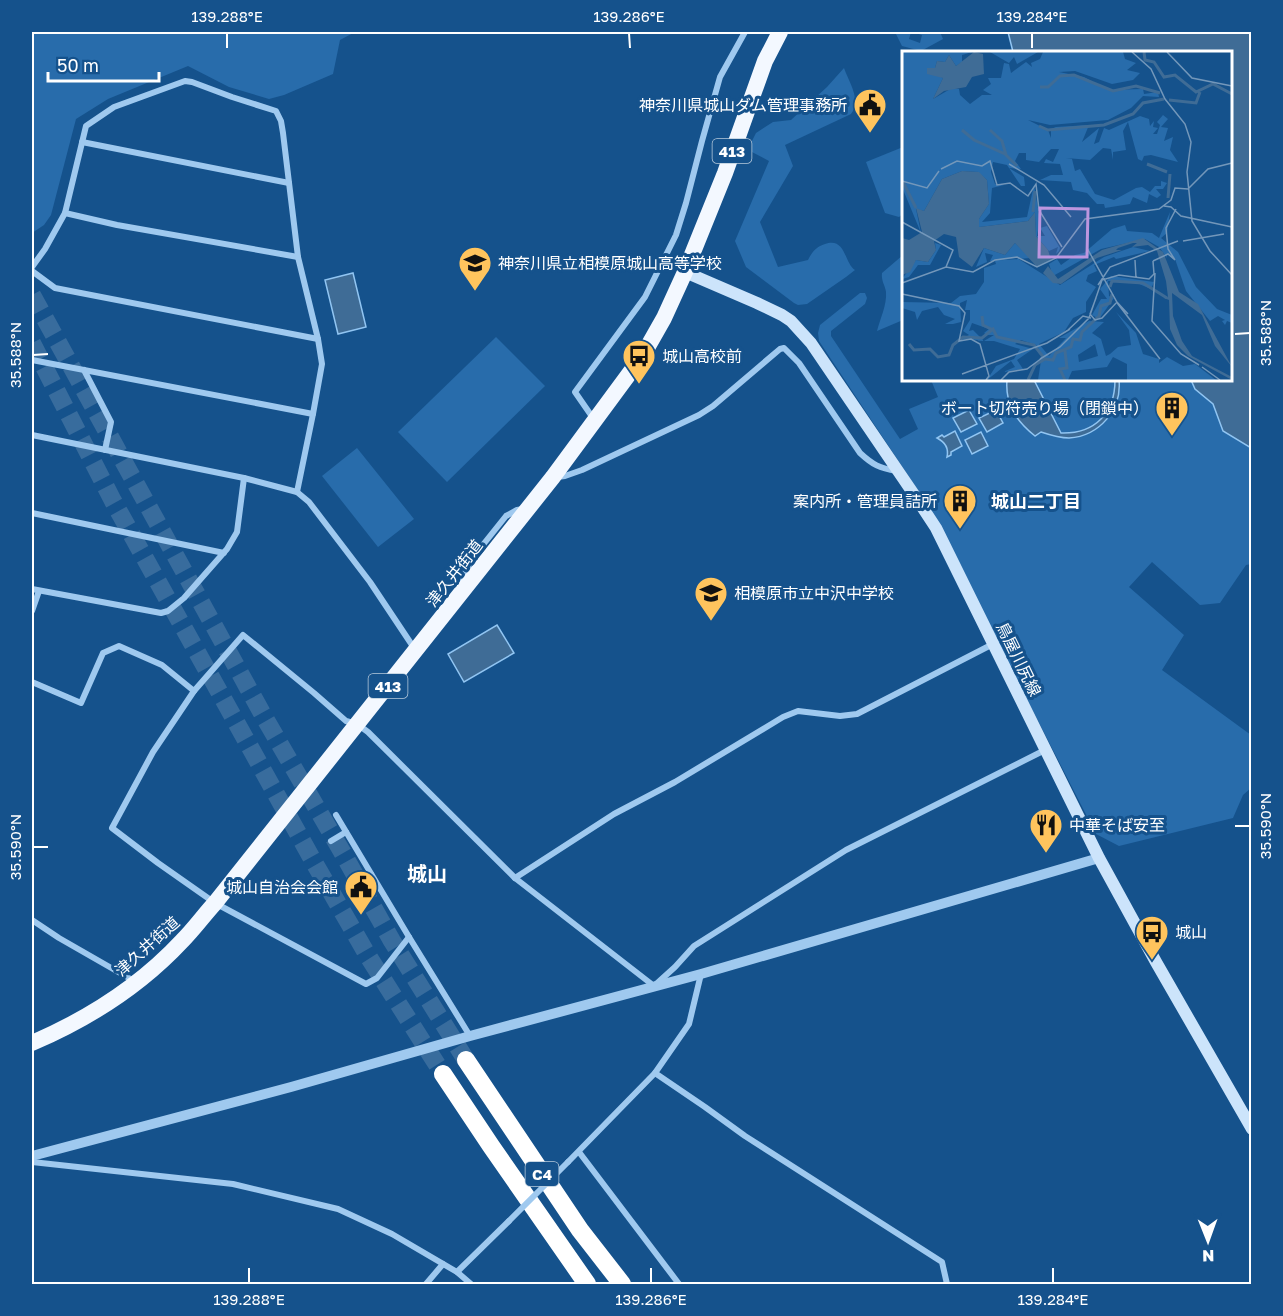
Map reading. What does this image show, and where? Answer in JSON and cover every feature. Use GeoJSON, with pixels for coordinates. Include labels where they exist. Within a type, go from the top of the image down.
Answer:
{"type":"FeatureCollection","features":[{"type":"Feature","properties":{"kind":"highway","name":"津久井街道"},"geometry":{"type":"LineString","coordinates":[[32,1043],[63,1030],[101,1008],[159,964],[183,941],[464,591],[595,421],[643,355],[664,318],[725,172],[765,61],[780,32]]}},
{"type":"Feature","properties":{"kind":"highway","name":"C4"},"geometry":{"type":"LineString","coordinates":[[466,1060],[580,1230],[622,1284]]}},
{"type":"Feature","properties":{"kind":"highway","name":"C4"},"geometry":{"type":"LineString","coordinates":[[443,1074],[497,1156],[587,1284]]}},
{"type":"Feature","properties":{"kind":"main road","name":"鳥屋川尻線"},"geometry":{"type":"LineString","coordinates":[[685,272],[764,306],[791,321],[811,343],[899,471],[936,528],[1099,858],[1155,962],[1251,1129]]}},
{"type":"Feature","properties":{"kind":"street"},"geometry":{"type":"LineString","coordinates":[[595,421],[575,392],[645,297],[675,235],[686,203],[720,77],[745,32]]}},
{"type":"Feature","properties":{"kind":"street"},"geometry":{"type":"LineString","coordinates":[[297,492],[322,364],[318,339],[298,257],[284,133],[276,111],[184,81],[114,107],[86,126],[65,213],[32,269],[55,288],[318,339]]}},
{"type":"Feature","properties":{"kind":"street"},"geometry":{"type":"LineString","coordinates":[[82,142],[289,183]]}},
{"type":"Feature","properties":{"kind":"street"},"geometry":{"type":"LineString","coordinates":[[65,213],[117,225],[298,257]]}},
{"type":"Feature","properties":{"kind":"street"},"geometry":{"type":"LineString","coordinates":[[553,477],[565,476],[582,470],[699,415],[784,348],[799,363],[860,453],[873,465],[899,471]]}},
{"type":"Feature","properties":{"kind":"street"},"geometry":{"type":"LineString","coordinates":[[32,360],[313,414]]}},
{"type":"Feature","properties":{"kind":"street"},"geometry":{"type":"LineString","coordinates":[[84,370],[111,422],[105,450]]}},
{"type":"Feature","properties":{"kind":"street"},"geometry":{"type":"LineString","coordinates":[[32,435],[244,478],[297,492],[309,502],[363,573],[416,651]]}},
{"type":"Feature","properties":{"kind":"street"},"geometry":{"type":"LineString","coordinates":[[32,589],[161,613],[168,611],[184,598],[224,553],[237,532],[244,478]]}},
{"type":"Feature","properties":{"kind":"street"},"geometry":{"type":"LineString","coordinates":[[32,513],[224,553]]}},
{"type":"Feature","properties":{"kind":"street"},"geometry":{"type":"LineString","coordinates":[[32,611],[39,591]]}},
{"type":"Feature","properties":{"kind":"street"},"geometry":{"type":"LineString","coordinates":[[409,937],[377,978],[366,984],[215,903],[112,828],[153,752],[194,691],[243,635],[346,721],[357,724],[368,732],[515,878],[654,986]]}},
{"type":"Feature","properties":{"kind":"street"},"geometry":{"type":"LineString","coordinates":[[515,878],[614,814],[675,782],[783,717],[798,711],[840,716],[857,714],[993,644]]}},
{"type":"Feature","properties":{"kind":"street"},"geometry":{"type":"LineString","coordinates":[[32,682],[81,703],[103,653],[119,646],[162,665],[194,691]]}},
{"type":"Feature","properties":{"kind":"street"},"geometry":{"type":"LineString","coordinates":[[654,986],[694,946],[846,850],[1045,750]]}},
{"type":"Feature","properties":{"kind":"street"},"geometry":{"type":"LineString","coordinates":[[336,815],[470,1035]]}},
{"type":"Feature","properties":{"kind":"street"},"geometry":{"type":"LineString","coordinates":[[331,841],[346,832]]}},
{"type":"Feature","properties":{"kind":"street"},"geometry":{"type":"LineString","coordinates":[[32,1156],[701,974],[1099,858]]}},
{"type":"Feature","properties":{"kind":"street"},"geometry":{"type":"LineString","coordinates":[[356,883],[371,874]]}},
{"type":"Feature","properties":{"kind":"street"},"geometry":{"type":"LineString","coordinates":[[32,920],[58,938],[136,982]]}},
{"type":"Feature","properties":{"kind":"street"},"geometry":{"type":"LineString","coordinates":[[458,1272],[655,1073],[689,1024],[701,974]]}},
{"type":"Feature","properties":{"kind":"street"},"geometry":{"type":"LineString","coordinates":[[655,1073],[745,1136],[942,1262],[947,1284]]}},
{"type":"Feature","properties":{"kind":"street"},"geometry":{"type":"LineString","coordinates":[[579,1152],[679,1284]]}},
{"type":"Feature","properties":{"kind":"street"},"geometry":{"type":"LineString","coordinates":[[32,1162],[233,1184],[338,1209],[392,1234],[458,1272],[471,1284]]}},
{"type":"Feature","properties":{"kind":"street"},"geometry":{"type":"LineString","coordinates":[[426,1284],[443,1264]]}},
{"type":"Feature","properties":{"kind":"shaded area"},"geometry":{"type":"Polygon","coordinates":[[[32,32],[355,32],[340,40],[333,74],[284,95],[269,99],[229,87],[188,66],[108,99],[76,119],[51,215],[44,225],[32,233],[32,32]]]}},
{"type":"Feature","properties":{"kind":"shaded area"},"geometry":{"type":"Polygon","coordinates":[[[895,32],[911,32],[909,39],[920,43],[922,35],[912,32],[940,32],[943,39],[921,51],[902,46],[895,32]]]}},
{"type":"Feature","properties":{"kind":"shaded area"},"geometry":{"type":"Polygon","coordinates":[[[1008,32],[1251,32],[1251,448],[1223,431],[1213,404],[1195,389],[1191,381],[1232,381],[1232,51],[1013,51],[1008,32]]]}},
{"type":"Feature","properties":{"kind":"shaded area"},"geometry":{"type":"Polygon","coordinates":[[[844,68],[854,91],[854,109],[851,114],[785,145],[793,166],[760,222],[778,267],[808,260],[817,248],[832,243],[841,247],[851,267],[855,270],[807,304],[798,305],[746,267],[735,241],[769,161],[750,151],[756,133],[773,122],[791,120],[844,68]]]}},
{"type":"Feature","properties":{"kind":"shaded area"},"geometry":{"type":"Polygon","coordinates":[[[902,147],[902,215],[899,217],[885,213],[866,162],[902,147]]]}},
{"type":"Feature","properties":{"kind":"shaded area"},"geometry":{"type":"Polygon","coordinates":[[[902,256],[902,320],[877,331],[886,297],[882,273],[902,256]]]}},
{"type":"Feature","properties":{"kind":"shaded area"},"geometry":{"type":"Polygon","coordinates":[[[353,273],[366,327],[338,334],[325,280],[353,273]]]}},
{"type":"Feature","properties":{"kind":"shaded area"},"geometry":{"type":"Polygon","coordinates":[[[860,293],[865,293],[867,298],[865,304],[831,331],[831,336],[900,439],[918,429],[909,409],[938,397],[931,381],[1191,381],[1195,389],[1213,404],[1223,431],[1251,448],[1251,564],[1246,565],[1220,603],[1200,605],[1152,562],[1129,587],[1184,635],[1162,670],[1251,735],[1251,788],[1243,795],[1233,818],[1119,846],[1096,834],[927,504],[819,341],[820,325],[860,293]]]}},
{"type":"Feature","properties":{"kind":"shaded area"},"geometry":{"type":"Polygon","coordinates":[[[496,337],[545,386],[447,482],[398,432],[496,337]]]}},
{"type":"Feature","properties":{"kind":"shaded area"},"geometry":{"type":"Polygon","coordinates":[[[1007,381],[1035,381],[1061,433],[1084,430],[1101,419],[1111,402],[1115,381],[1119,381],[1117,401],[1107,419],[1090,432],[1069,438],[1041,432],[1035,436],[1017,418],[1010,404],[1007,381]]]}},
{"type":"Feature","properties":{"kind":"shaded area"},"geometry":{"type":"Polygon","coordinates":[[[969,410],[977,424],[961,432],[953,418],[969,410]]]}},
{"type":"Feature","properties":{"kind":"shaded area"},"geometry":{"type":"Polygon","coordinates":[[[996,410],[1003,423],[987,432],[979,418],[996,410]]]}},
{"type":"Feature","properties":{"kind":"shaded area"},"geometry":{"type":"Polygon","coordinates":[[[955,431],[962,446],[947,457],[946,446],[937,438],[955,431]]]}},
{"type":"Feature","properties":{"kind":"shaded area"},"geometry":{"type":"Polygon","coordinates":[[[981,432],[988,446],[972,454],[965,440],[981,432]]]}},
{"type":"Feature","properties":{"kind":"shaded area"},"geometry":{"type":"Polygon","coordinates":[[[357,448],[414,519],[378,547],[322,476],[357,448]]]}},
{"type":"Feature","properties":{"kind":"shaded area"},"geometry":{"type":"Polygon","coordinates":[[[497,625],[514,653],[464,682],[448,654],[497,625]]]}},
{"type":"Feature","properties":{"kind":"tunnel"},"geometry":{"type":"LineString","coordinates":[[32,295],[263,715],[392,941],[466,1060]]}},
{"type":"Feature","properties":{"kind":"tunnel"},"geometry":{"type":"LineString","coordinates":[[32,343],[113,501],[315,864],[368,956],[443,1074]]}},
{"type":"Feature","properties":{"kind":"place","name":"神奈川県城山ダム管理事務所"},"geometry":{"type":"Point","coordinates":[870,134]}},
{"type":"Feature","properties":{"kind":"place","name":"神奈川県立相模原城山高等学校"},"geometry":{"type":"Point","coordinates":[475,292]}},
{"type":"Feature","properties":{"kind":"place","name":"城山高校前"},"geometry":{"type":"Point","coordinates":[639,385]}},
{"type":"Feature","properties":{"kind":"place","name":"ボート切符売り場（閉鎖中）"},"geometry":{"type":"Point","coordinates":[1172,437]}},
{"type":"Feature","properties":{"kind":"place","name":"案内所・管理員詰所"},"geometry":{"type":"Point","coordinates":[960,530]}},
{"type":"Feature","properties":{"kind":"place","name":"相模原市立中沢中学校"},"geometry":{"type":"Point","coordinates":[711,622]}},
{"type":"Feature","properties":{"kind":"place","name":"中華そば安至"},"geometry":{"type":"Point","coordinates":[1046,854]}},
{"type":"Feature","properties":{"kind":"place","name":"城山自治会会館"},"geometry":{"type":"Point","coordinates":[361,916]}},
{"type":"Feature","properties":{"kind":"place","name":"城山"},"geometry":{"type":"Point","coordinates":[1152,961]}},
{"type":"Feature","properties":{"kind":"district","name":"城山二丁目"},"geometry":{"type":"Point","coordinates":[1036,501]}},
{"type":"Feature","properties":{"kind":"district","name":"城山"},"geometry":{"type":"Point","coordinates":[427,873]}}]}
